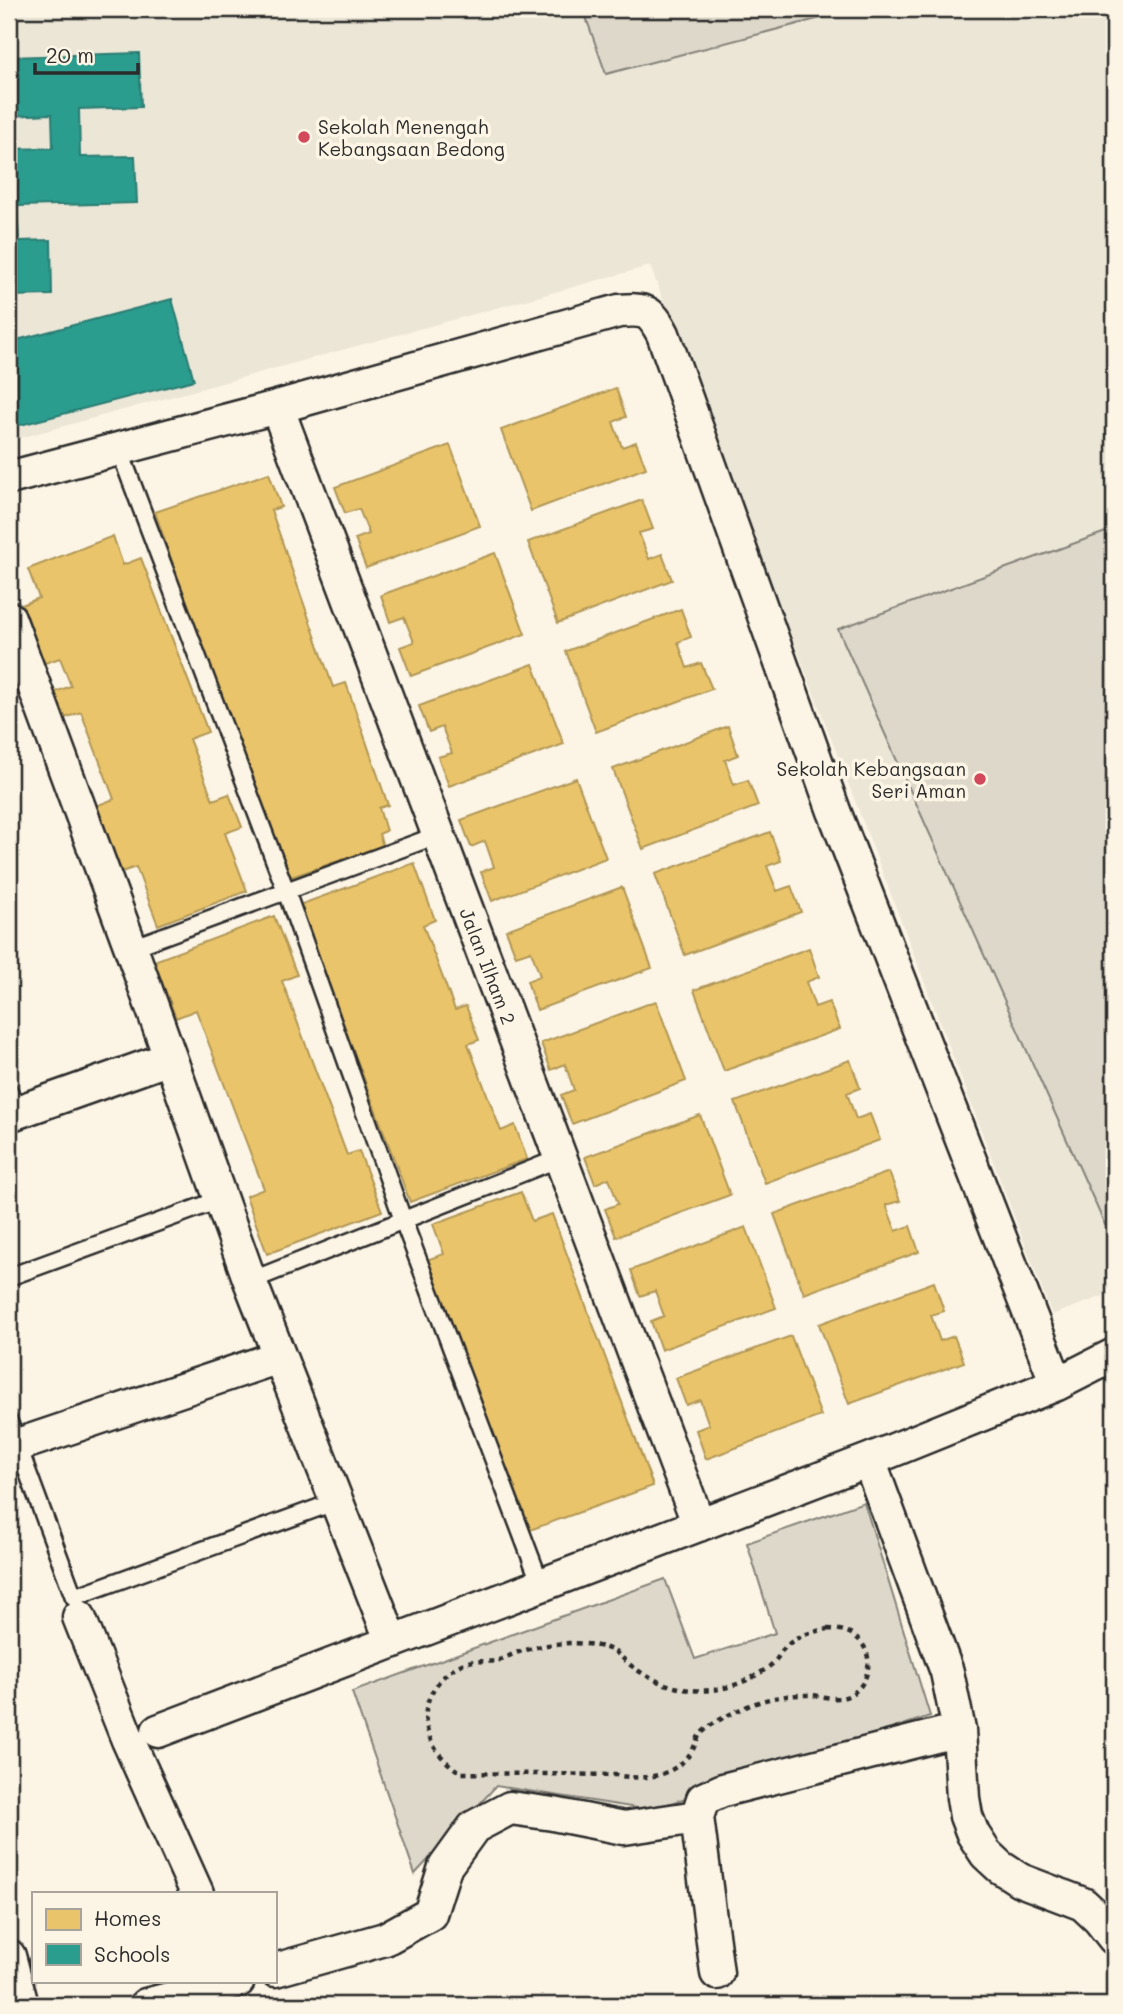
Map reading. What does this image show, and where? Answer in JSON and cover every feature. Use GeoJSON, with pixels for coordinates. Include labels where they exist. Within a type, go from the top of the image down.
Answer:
{"type":"FeatureCollection","features":[{"type":"Feature","properties":{"kind":"street"},"geometry":{"type":"LineString","coordinates":[[9,478],[277,407],[619,311],[643,311],[654,318],[663,334],[834,811],[1057,1384]]}},
{"type":"Feature","properties":{"kind":"street","name":"Jalan Ilham 2"},"geometry":{"type":"LineString","coordinates":[[277,407],[699,1525]]}},
{"type":"Feature","properties":{"kind":"street"},"geometry":{"type":"LineString","coordinates":[[9,618],[131,948],[219,1200],[391,1642]]}},
{"type":"Feature","properties":{"kind":"street"},"geometry":{"type":"LineString","coordinates":[[11,1106],[170,1058]]}},
{"type":"Feature","properties":{"kind":"street"},"geometry":{"type":"LineString","coordinates":[[158,1731],[869,1460],[1057,1384],[1114,1354]]}},
{"type":"Feature","properties":{"kind":"street"},"geometry":{"type":"LineString","coordinates":[[13,1433],[279,1357]]}},
{"type":"Feature","properties":{"kind":"street"},"geometry":{"type":"LineString","coordinates":[[869,1460],[947,1672],[959,1730],[966,1816],[973,1834],[986,1854],[1020,1880],[1083,1904],[1114,1938]]}},
{"type":"Feature","properties":{"kind":"street"},"geometry":{"type":"LineString","coordinates":[[79,1617],[128,1741],[197,1892]]}},
{"type":"Feature","properties":{"kind":"street"},"geometry":{"type":"LineString","coordinates":[[717,1973],[696,1817],[703,1799],[723,1790],[959,1730]]}},
{"type":"Feature","properties":{"kind":"street"},"geometry":{"type":"LineString","coordinates":[[276,1970],[385,1939],[430,1914],[445,1867],[474,1827],[510,1808],[624,1828],[696,1817]]}},
{"type":"Feature","properties":{"kind":"street"},"geometry":{"type":"LineString","coordinates":[[9,1956],[22,2005]]}},
{"type":"Feature","properties":{"kind":"street"},"geometry":{"type":"LineString","coordinates":[[146,2005],[233,1982]]}},
{"type":"Feature","properties":{"kind":"lane"},"geometry":{"type":"LineString","coordinates":[[119,449],[286,891],[404,1220],[541,1585]]}},
{"type":"Feature","properties":{"kind":"lane"},"geometry":{"type":"LineString","coordinates":[[131,948],[438,835]]}},
{"type":"Feature","properties":{"kind":"lane"},"geometry":{"type":"LineString","coordinates":[[250,1281],[560,1158]]}},
{"type":"Feature","properties":{"kind":"lane"},"geometry":{"type":"LineString","coordinates":[[9,1277],[219,1200]]}},
{"type":"Feature","properties":{"kind":"lane"},"geometry":{"type":"LineString","coordinates":[[13,1433],[74,1597],[337,1501]]}},
{"type":"Feature","properties":{"kind":"path"},"geometry":{"type":"LineString","coordinates":[[828,1629],[841,1629],[862,1642],[869,1665],[866,1678],[859,1688],[849,1695],[837,1699],[813,1695],[788,1696],[740,1709],[699,1736],[680,1764],[666,1773],[650,1778],[461,1773],[447,1764],[429,1737],[425,1720],[431,1694],[437,1683],[457,1666],[483,1660],[497,1661],[535,1647],[555,1644],[575,1643],[615,1650],[631,1666],[650,1678],[670,1686],[692,1690],[725,1687],[756,1676],[774,1662],[791,1643],[802,1636],[828,1629]]}},
{"type":"Feature","properties":{"kind":"shaded area","name":"Sekolah Kebangsaan Seri Aman"},"geometry":{"type":"Polygon","coordinates":[[[9,9],[1114,9],[1114,1292],[1052,1315],[650,266],[9,441],[9,9]]]}},
{"type":"Feature","properties":{"kind":"shaded area"},"geometry":{"type":"Polygon","coordinates":[[[583,9],[855,9],[606,74],[583,9]]]}},
{"type":"Feature","properties":{"kind":"shaded area"},"geometry":{"type":"Polygon","coordinates":[[[1114,529],[1114,1222],[1105,1225],[838,629],[1114,529]]]}},
{"type":"Feature","properties":{"kind":"shaded area"},"geometry":{"type":"Polygon","coordinates":[[[864,1502],[930,1716],[650,1810],[496,1786],[415,1874],[352,1692],[665,1579],[695,1659],[775,1633],[747,1543],[864,1502]]]}},
{"type":"Feature","properties":{"kind":"building: Homes"},"geometry":{"type":"Polygon","coordinates":[[[616,388],[626,417],[613,422],[622,447],[636,442],[646,468],[531,511],[501,430],[616,388]]]}},
{"type":"Feature","properties":{"kind":"building: Homes"},"geometry":{"type":"Polygon","coordinates":[[[450,445],[480,526],[366,568],[355,539],[369,534],[359,509],[345,513],[335,487],[450,445]]]}},
{"type":"Feature","properties":{"kind":"building: Homes"},"geometry":{"type":"Polygon","coordinates":[[[269,473],[281,507],[271,510],[333,687],[346,683],[388,805],[379,808],[386,831],[379,834],[383,846],[282,880],[155,512],[269,473]]]}},
{"type":"Feature","properties":{"kind":"building: Homes"},"geometry":{"type":"Polygon","coordinates":[[[642,500],[653,529],[639,533],[649,559],[662,554],[672,580],[558,623],[528,542],[642,500]]]}},
{"type":"Feature","properties":{"kind":"building: Homes"},"geometry":{"type":"Polygon","coordinates":[[[113,536],[123,565],[141,558],[208,732],[189,739],[213,800],[229,794],[242,827],[225,833],[247,891],[158,925],[136,867],[113,875],[88,809],[114,799],[81,712],[65,718],[55,692],[71,686],[60,658],[36,666],[14,608],[39,598],[28,569],[113,536]]]}},
{"type":"Feature","properties":{"kind":"building: Homes"},"geometry":{"type":"Polygon","coordinates":[[[495,553],[525,634],[411,676],[400,647],[414,642],[404,617],[390,622],[381,595],[495,553]]]}},
{"type":"Feature","properties":{"kind":"building: Homes"},"geometry":{"type":"Polygon","coordinates":[[[681,609],[691,637],[678,642],[687,668],[701,663],[712,689],[596,732],[566,651],[681,609]]]}},
{"type":"Feature","properties":{"kind":"building: Homes"},"geometry":{"type":"Polygon","coordinates":[[[533,664],[564,744],[449,786],[438,757],[452,753],[442,727],[429,732],[419,706],[533,664]]]}},
{"type":"Feature","properties":{"kind":"building: Homes"},"geometry":{"type":"Polygon","coordinates":[[[728,726],[738,755],[725,760],[734,785],[748,780],[758,806],[643,849],[613,769],[728,726]]]}},
{"type":"Feature","properties":{"kind":"building: Homes"},"geometry":{"type":"Polygon","coordinates":[[[576,778],[606,858],[492,901],[481,872],[494,867],[485,841],[471,847],[461,820],[576,778]]]}},
{"type":"Feature","properties":{"kind":"building: Homes"},"geometry":{"type":"Polygon","coordinates":[[[770,832],[781,861],[767,866],[777,891],[791,886],[801,912],[685,955],[655,874],[770,832]]]}},
{"type":"Feature","properties":{"kind":"building: Homes"},"geometry":{"type":"Polygon","coordinates":[[[414,863],[435,920],[423,925],[455,1010],[466,1006],[479,1040],[468,1044],[501,1131],[515,1125],[527,1159],[410,1202],[299,905],[414,863]]]}},
{"type":"Feature","properties":{"kind":"building: Homes"},"geometry":{"type":"Polygon","coordinates":[[[622,887],[652,968],[537,1010],[527,981],[540,976],[531,951],[516,956],[506,930],[622,887]]]}},
{"type":"Feature","properties":{"kind":"building: Homes"},"geometry":{"type":"Polygon","coordinates":[[[274,916],[297,975],[282,981],[347,1155],[359,1151],[382,1211],[267,1254],[246,1196],[264,1189],[196,1010],[176,1018],[154,961],[274,916]]]}},
{"type":"Feature","properties":{"kind":"building: Homes"},"geometry":{"type":"Polygon","coordinates":[[[809,948],[819,977],[806,982],[815,1007],[829,1002],[840,1029],[724,1071],[694,990],[809,948]]]}},
{"type":"Feature","properties":{"kind":"building: Homes"},"geometry":{"type":"Polygon","coordinates":[[[656,1001],[686,1081],[572,1124],[561,1095],[574,1090],[565,1064],[551,1070],[541,1043],[656,1001]]]}},
{"type":"Feature","properties":{"kind":"building: Homes"},"geometry":{"type":"Polygon","coordinates":[[[850,1060],[860,1088],[847,1093],[856,1119],[870,1114],[880,1140],[765,1183],[735,1102],[850,1060]]]}},
{"type":"Feature","properties":{"kind":"building: Homes"},"geometry":{"type":"Polygon","coordinates":[[[700,1115],[730,1195],[616,1237],[605,1209],[618,1204],[609,1178],[595,1184],[585,1157],[700,1115]]]}},
{"type":"Feature","properties":{"kind":"building: Homes"},"geometry":{"type":"Polygon","coordinates":[[[889,1172],[900,1201],[886,1205],[896,1231],[910,1226],[919,1252],[804,1294],[774,1214],[889,1172]]]}},
{"type":"Feature","properties":{"kind":"building: Homes"},"geometry":{"type":"Polygon","coordinates":[[[521,1192],[532,1221],[552,1214],[653,1486],[527,1531],[426,1260],[444,1254],[433,1224],[521,1192]]]}},
{"type":"Feature","properties":{"kind":"building: Homes"},"geometry":{"type":"Polygon","coordinates":[[[746,1227],[776,1308],[661,1350],[651,1321],[664,1316],[655,1291],[640,1296],[631,1270],[746,1227]]]}},
{"type":"Feature","properties":{"kind":"building: Homes"},"geometry":{"type":"Polygon","coordinates":[[[934,1282],[944,1311],[931,1315],[940,1341],[954,1336],[964,1362],[849,1404],[819,1324],[934,1282]]]}},
{"type":"Feature","properties":{"kind":"building: Homes"},"geometry":{"type":"Polygon","coordinates":[[[791,1336],[821,1416],[706,1459],[696,1430],[709,1425],[700,1400],[686,1405],[676,1378],[791,1336]]]}},
{"type":"Feature","properties":{"kind":"building: Schools"},"geometry":{"type":"Polygon","coordinates":[[[139,53],[141,107],[79,109],[80,157],[135,156],[137,203],[17,206],[19,241],[51,240],[52,295],[9,296],[9,149],[53,148],[52,114],[9,116],[9,57],[139,53]]]}},
{"type":"Feature","properties":{"kind":"building: Schools"},"geometry":{"type":"Polygon","coordinates":[[[172,299],[194,380],[9,428],[9,342],[172,299]]]}},
{"type":"Feature","properties":{"kind":"place","name":"Sekolah Menengah Kebangsaan Bedong"},"geometry":{"type":"Point","coordinates":[304,137]}},
{"type":"Feature","properties":{"kind":"place","name":"Sekolah Kebangsaan Seri Aman"},"geometry":{"type":"Point","coordinates":[980,779]}}]}
